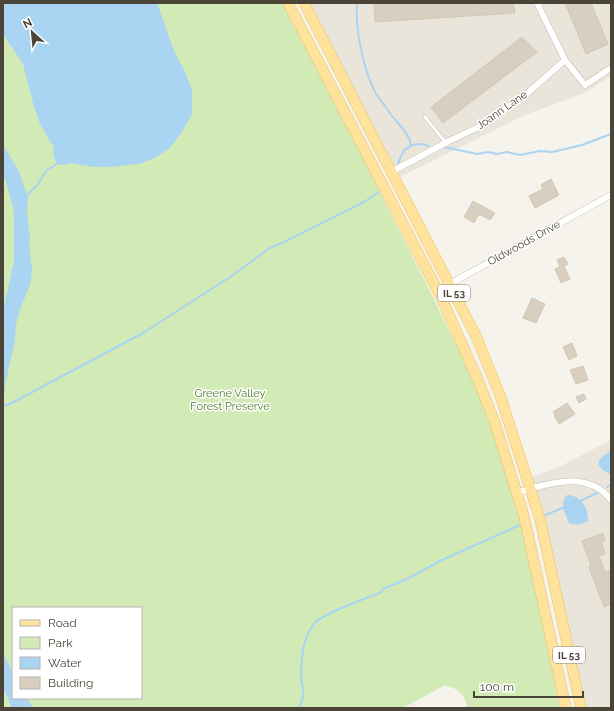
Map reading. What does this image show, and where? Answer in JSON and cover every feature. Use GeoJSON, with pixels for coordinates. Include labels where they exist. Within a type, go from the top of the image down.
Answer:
{"type":"FeatureCollection","features":[{"type":"Feature","properties":{"kind":"main road","name":"IL 53"},"geometry":{"type":"LineString","coordinates":[[288,3],[454,325],[494,420],[518,492],[528,531],[566,708]]}},
{"type":"Feature","properties":{"kind":"main road","name":"IL 53"},"geometry":{"type":"LineString","coordinates":[[304,3],[476,336],[500,395],[540,519],[581,708]]}},
{"type":"Feature","properties":{"kind":"street"},"geometry":{"type":"LineString","coordinates":[[537,3],[564,60],[585,85],[611,68]]}},
{"type":"Feature","properties":{"kind":"street","name":"Joann Lane"},"geometry":{"type":"LineString","coordinates":[[391,172],[483,125],[530,91],[564,60]]}},
{"type":"Feature","properties":{"kind":"street","name":"Oldwoods Drive"},"geometry":{"type":"LineString","coordinates":[[437,291],[611,195]]}},
{"type":"Feature","properties":{"kind":"street"},"geometry":{"type":"LineString","coordinates":[[518,492],[561,482],[580,481],[596,487],[611,500]]}},
{"type":"Feature","properties":{"kind":"lane"},"geometry":{"type":"LineString","coordinates":[[425,117],[446,143]]}},
{"type":"Feature","properties":{"kind":"shaded area"},"geometry":{"type":"Polygon","coordinates":[[[308,3],[611,3],[611,76],[585,93],[525,115],[398,178],[308,3]]]}},
{"type":"Feature","properties":{"kind":"shaded area"},"geometry":{"type":"Polygon","coordinates":[[[611,440],[611,708],[583,708],[532,477],[557,468],[611,440]]]}},
{"type":"Feature","properties":{"kind":"green space","name":"Greene Valley Forest Preserve"},"geometry":{"type":"Polygon","coordinates":[[[3,3],[284,3],[429,289],[474,382],[491,424],[519,515],[544,620],[542,622],[560,708],[468,708],[465,699],[457,690],[445,685],[403,708],[3,708],[3,3]]]}},
{"type":"Feature","properties":{"kind":"water"},"geometry":{"type":"Polygon","coordinates":[[[3,3],[157,3],[174,51],[192,90],[192,114],[182,132],[169,149],[142,163],[113,167],[94,167],[70,163],[63,165],[57,164],[54,157],[53,146],[40,124],[23,64],[3,34],[3,3]]]}},
{"type":"Feature","properties":{"kind":"water"},"geometry":{"type":"Polygon","coordinates":[[[3,144],[20,174],[28,198],[27,214],[32,270],[30,285],[20,309],[16,324],[15,340],[5,386],[3,407],[3,310],[14,262],[14,212],[3,174],[3,144]]]}},
{"type":"Feature","properties":{"kind":"water"},"geometry":{"type":"Polygon","coordinates":[[[611,452],[611,475],[602,469],[599,461],[603,456],[611,452]]]}},
{"type":"Feature","properties":{"kind":"water"},"geometry":{"type":"Polygon","coordinates":[[[567,495],[576,497],[580,500],[587,512],[588,521],[579,524],[569,523],[564,512],[563,505],[567,495]]]}},
{"type":"Feature","properties":{"kind":"water"},"geometry":{"type":"Polygon","coordinates":[[[3,654],[12,670],[12,699],[28,699],[33,708],[12,708],[3,687],[3,654]]]}},
{"type":"Feature","properties":{"kind":"building"},"geometry":{"type":"Polygon","coordinates":[[[374,3],[513,3],[515,13],[375,22],[374,3]]]}},
{"type":"Feature","properties":{"kind":"building"},"geometry":{"type":"Polygon","coordinates":[[[565,3],[591,3],[608,44],[586,54],[565,3]]]}},
{"type":"Feature","properties":{"kind":"building"},"geometry":{"type":"Polygon","coordinates":[[[522,37],[537,52],[443,123],[431,107],[522,37]]]}},
{"type":"Feature","properties":{"kind":"building"},"geometry":{"type":"Polygon","coordinates":[[[551,179],[559,195],[535,208],[529,196],[543,189],[541,185],[551,179]]]}},
{"type":"Feature","properties":{"kind":"building"},"geometry":{"type":"Polygon","coordinates":[[[473,201],[495,213],[490,220],[479,214],[474,223],[464,217],[473,201]]]}},
{"type":"Feature","properties":{"kind":"building"},"geometry":{"type":"Polygon","coordinates":[[[564,257],[568,264],[564,266],[570,279],[561,283],[555,269],[560,267],[557,260],[564,257]]]}},
{"type":"Feature","properties":{"kind":"building"},"geometry":{"type":"Polygon","coordinates":[[[532,298],[545,304],[536,323],[523,318],[532,298]]]}},
{"type":"Feature","properties":{"kind":"building"},"geometry":{"type":"Polygon","coordinates":[[[572,343],[577,356],[569,360],[563,347],[572,343]]]}},
{"type":"Feature","properties":{"kind":"building"},"geometry":{"type":"Polygon","coordinates":[[[583,366],[588,380],[576,384],[570,370],[583,366]]]}},
{"type":"Feature","properties":{"kind":"building"},"geometry":{"type":"Polygon","coordinates":[[[584,394],[586,399],[579,403],[576,397],[584,394]]]}},
{"type":"Feature","properties":{"kind":"building"},"geometry":{"type":"Polygon","coordinates":[[[567,403],[575,414],[559,424],[553,412],[567,403]]]}},
{"type":"Feature","properties":{"kind":"building"},"geometry":{"type":"Polygon","coordinates":[[[603,533],[605,541],[601,542],[605,554],[599,556],[605,572],[611,570],[611,604],[604,607],[589,567],[591,566],[582,541],[603,533]]]}},
{"type":"Feature","properties":{"kind":"waterway"},"geometry":{"type":"LineString","coordinates":[[357,3],[357,24],[367,72],[378,97],[405,131],[411,145]]}},
{"type":"Feature","properties":{"kind":"waterway"},"geometry":{"type":"LineString","coordinates":[[444,147],[477,154],[488,152],[497,154],[507,152],[520,155],[540,151],[552,152],[582,145],[611,134]]}},
{"type":"Feature","properties":{"kind":"waterway"},"geometry":{"type":"LineString","coordinates":[[398,163],[404,150],[411,145],[421,144],[429,146]]}},
{"type":"Feature","properties":{"kind":"waterway"},"geometry":{"type":"LineString","coordinates":[[26,196],[38,184],[46,171],[57,164]]}},
{"type":"Feature","properties":{"kind":"waterway"},"geometry":{"type":"LineString","coordinates":[[3,405],[8,405],[143,333],[230,277],[270,248],[364,202],[381,191]]}},
{"type":"Feature","properties":{"kind":"waterway"},"geometry":{"type":"LineString","coordinates":[[607,487],[611,485]]}},
{"type":"Feature","properties":{"kind":"waterway"},"geometry":{"type":"LineString","coordinates":[[578,502],[599,492]]}},
{"type":"Feature","properties":{"kind":"waterway"},"geometry":{"type":"LineString","coordinates":[[545,515],[565,507]]}},
{"type":"Feature","properties":{"kind":"waterway"},"geometry":{"type":"LineString","coordinates":[[297,708],[303,699],[301,671],[305,640],[314,624],[326,616],[380,593],[383,589],[407,579],[440,561],[522,524]]}}]}
